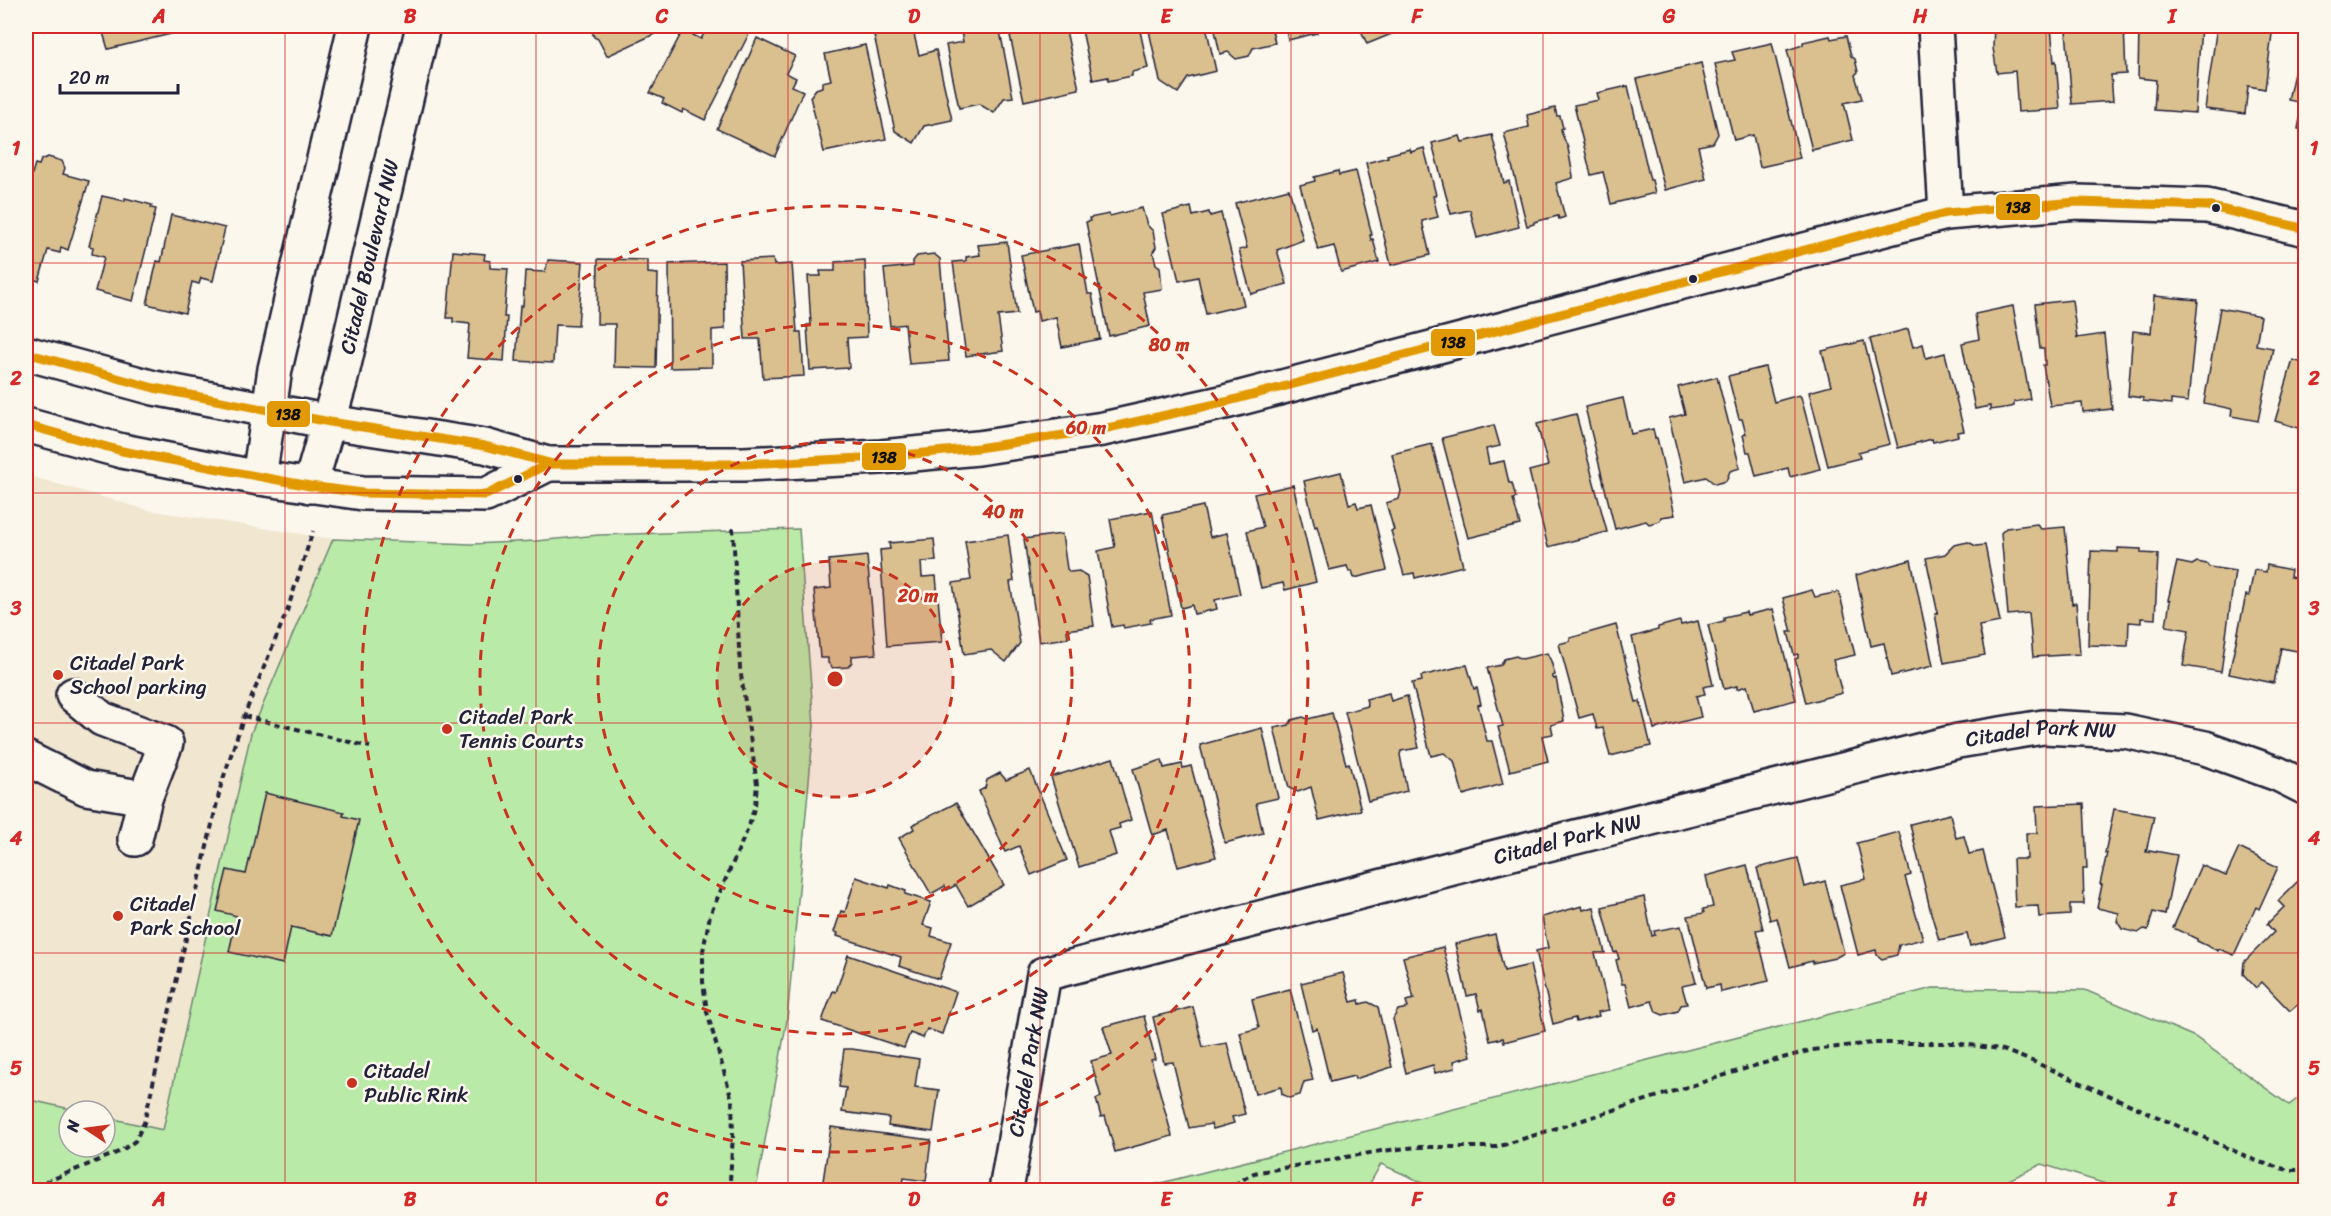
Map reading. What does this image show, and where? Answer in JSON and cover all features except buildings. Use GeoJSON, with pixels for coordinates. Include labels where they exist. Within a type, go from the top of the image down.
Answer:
{"type":"FeatureCollection","features":[{"type":"Feature","properties":{"kind":"street"},"geometry":{"type":"LineString","coordinates":[[259,478],[275,369],[355,26]]}},
{"type":"Feature","properties":{"kind":"street","name":"Citadel Boulevard NW"},"geometry":{"type":"LineString","coordinates":[[310,486],[330,422],[423,26]]}},
{"type":"Feature","properties":{"kind":"street"},"geometry":{"type":"LineString","coordinates":[[1935,26],[1946,213]]}},
{"type":"Feature","properties":{"kind":"street"},"geometry":{"type":"LineString","coordinates":[[26,353],[154,388],[330,422],[485,446],[548,464],[744,464],[881,457],[978,448],[1103,429],[1225,402],[1946,213],[2077,202],[2207,207],[2306,229]]}},
{"type":"Feature","properties":{"kind":"street"},"geometry":{"type":"LineString","coordinates":[[26,425],[122,451],[259,478],[363,493],[486,495],[548,464]]}},
{"type":"Feature","properties":{"kind":"street"},"geometry":{"type":"LineString","coordinates":[[73,695],[102,719],[166,743],[146,798],[135,839]]}},
{"type":"Feature","properties":{"kind":"street","name":"Citadel Park NW"},"geometry":{"type":"LineString","coordinates":[[1006,1191],[1044,974],[1468,864],[1958,741],[2043,727],[2125,731],[2205,748],[2278,774],[2306,788]]}},
{"type":"Feature","properties":{"kind":"street"},"geometry":{"type":"LineString","coordinates":[[26,758],[86,788],[146,798]]}},
{"type":"Feature","properties":{"kind":"path"},"geometry":{"type":"LineString","coordinates":[[727,1191],[733,1135],[732,1100],[714,1040],[703,982],[703,951],[710,915],[746,836],[757,784],[740,669],[733,528]]}},
{"type":"Feature","properties":{"kind":"path"},"geometry":{"type":"LineString","coordinates":[[26,1190],[121,1151],[135,1141],[140,1132],[222,785],[244,716],[287,611],[313,531]]}},
{"type":"Feature","properties":{"kind":"path"},"geometry":{"type":"LineString","coordinates":[[244,716],[370,747]]}},
{"type":"Feature","properties":{"kind":"path"},"geometry":{"type":"LineString","coordinates":[[1225,1191],[1254,1173],[1381,1151],[1417,1147],[1497,1146],[1757,1065],[1812,1050],[1872,1043],[1954,1042],[2000,1049],[2259,1162],[2288,1170],[2306,1170]]}},
{"type":"Feature","properties":{"kind":"shaded area","name":"Citadel Park School"},"geometry":{"type":"Polygon","coordinates":[[[26,475],[148,510],[333,539],[251,733],[163,1131],[117,1120],[117,1099],[57,1099],[57,1106],[26,1099],[26,475]]]}},
{"type":"Feature","properties":{"kind":"green space"},"geometry":{"type":"Polygon","coordinates":[[[799,529],[814,726],[787,1020],[756,1190],[26,1190],[26,1099],[57,1106],[57,1159],[117,1159],[117,1120],[163,1130],[251,733],[333,539],[472,544],[599,535],[799,529]]]}},
{"type":"Feature","properties":{"kind":"green space"},"geometry":{"type":"Polygon","coordinates":[[[1933,988],[2085,990],[2195,1037],[2289,1105],[2305,1093],[2305,1190],[2125,1190],[2042,1164],[1988,1190],[1439,1190],[1381,1164],[1366,1190],[1133,1190],[1933,988]]]}},
{"type":"Feature","properties":{"kind":"transit line","name":"138"},"geometry":{"type":"LineString","coordinates":[[26,425],[122,451],[310,486],[363,493],[486,495],[548,464],[744,464],[881,457],[978,448],[1103,429],[1225,402],[1946,213],[2077,202],[2207,206],[2306,229]]}},
{"type":"Feature","properties":{"kind":"transit line","name":"138"},"geometry":{"type":"LineString","coordinates":[[26,353],[154,388],[330,422],[485,446],[553,464]]}},
{"type":"Feature","properties":{"kind":"place","name":"Citadel Park School parking"},"geometry":{"type":"Point","coordinates":[58,675]}},
{"type":"Feature","properties":{"kind":"place","name":"Citadel Park Tennis Courts"},"geometry":{"type":"Point","coordinates":[447,729]}},
{"type":"Feature","properties":{"kind":"place","name":"Citadel Park School"},"geometry":{"type":"Point","coordinates":[118,916]}},
{"type":"Feature","properties":{"kind":"place","name":"Citadel Public Rink"},"geometry":{"type":"Point","coordinates":[352,1083]}}]}
